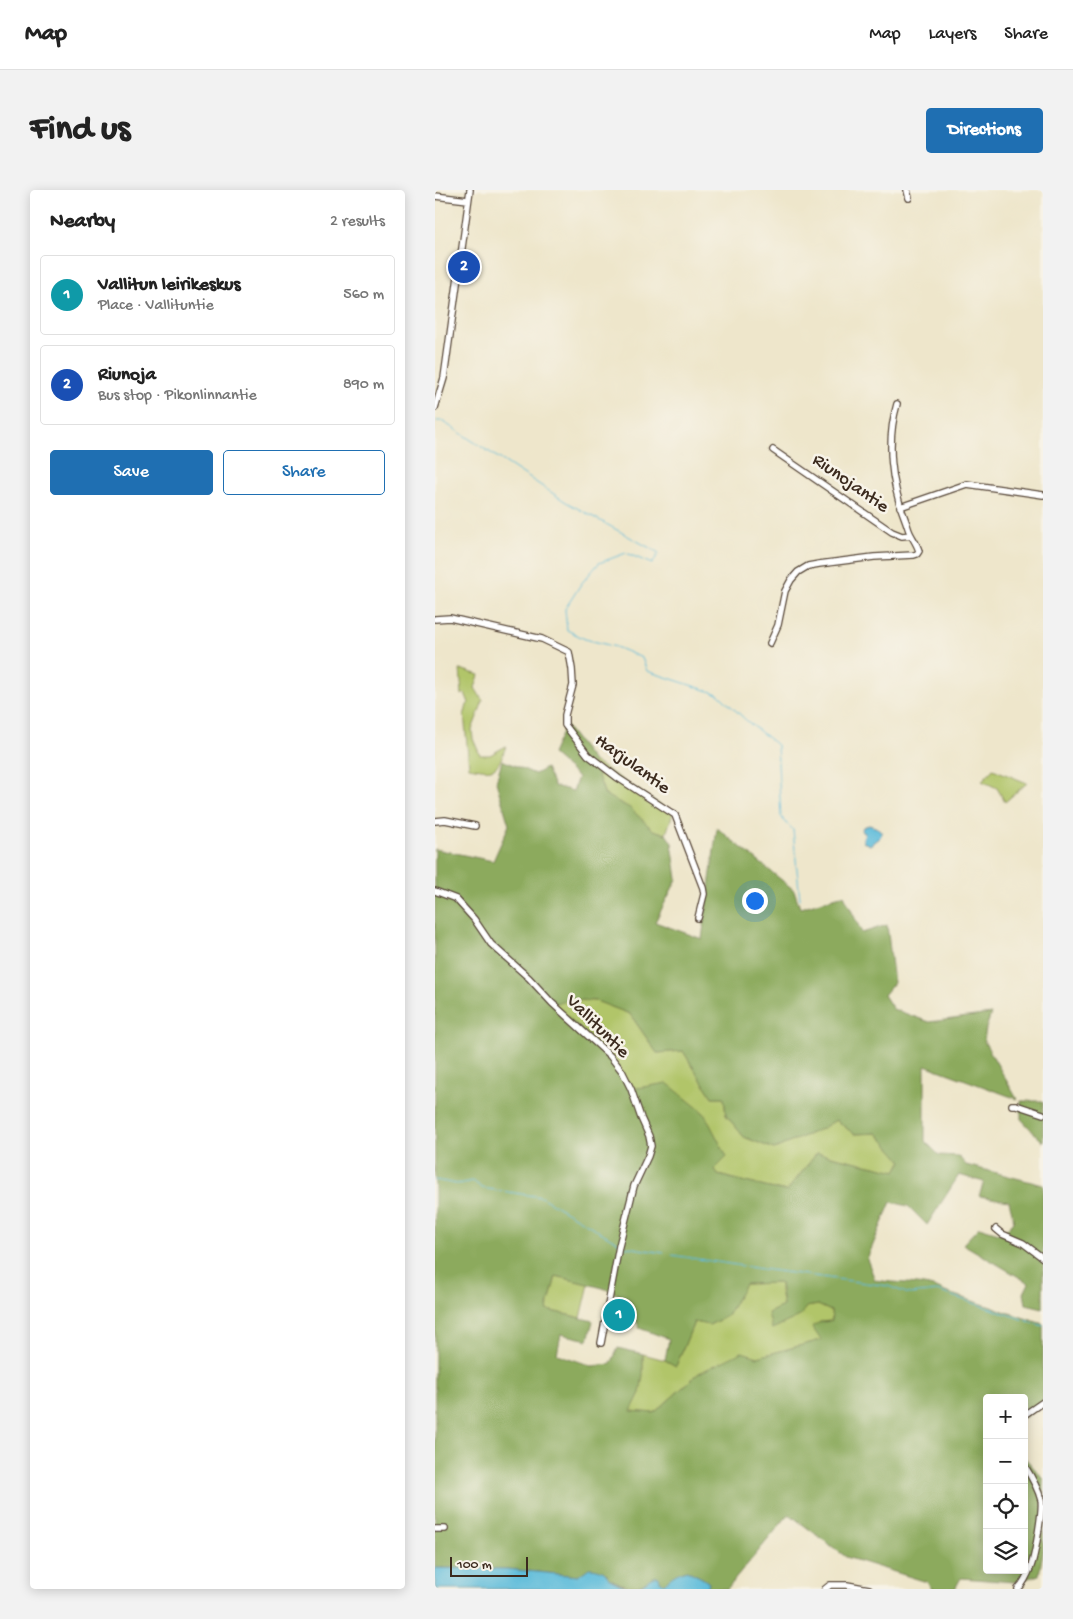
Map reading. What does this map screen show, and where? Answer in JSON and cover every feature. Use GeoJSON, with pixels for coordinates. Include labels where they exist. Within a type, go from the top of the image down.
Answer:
{"type":"FeatureCollection","features":[{"type":"Feature","properties":{"kind":"street"},"geometry":{"type":"LineString","coordinates":[[435,408],[443,378],[470,190]]}},
{"type":"Feature","properties":{"kind":"street"},"geometry":{"type":"LineString","coordinates":[[907,190],[909,198]]}},
{"type":"Feature","properties":{"kind":"street"},"geometry":{"type":"LineString","coordinates":[[435,196],[468,200]]}},
{"type":"Feature","properties":{"kind":"street"},"geometry":{"type":"LineString","coordinates":[[770,643],[778,625],[785,590],[798,572],[808,566],[819,564],[917,554],[919,548],[911,535],[894,487],[891,434],[892,420],[897,404]]}},
{"type":"Feature","properties":{"kind":"street","name":"Riunojantie"},"geometry":{"type":"LineString","coordinates":[[773,450],[892,532],[902,536],[911,535]]}},
{"type":"Feature","properties":{"kind":"street"},"geometry":{"type":"LineString","coordinates":[[900,507],[967,484],[1043,495]]}},
{"type":"Feature","properties":{"kind":"street","name":"Harjulantie"},"geometry":{"type":"LineString","coordinates":[[435,619],[451,618],[542,639],[569,652],[573,685],[565,715],[565,725],[588,755],[618,778],[675,815],[703,888],[704,894],[698,918]]}},
{"type":"Feature","properties":{"kind":"street"},"geometry":{"type":"LineString","coordinates":[[435,822],[445,820],[475,826]]}},
{"type":"Feature","properties":{"kind":"street","name":"Vallituntie"},"geometry":{"type":"LineString","coordinates":[[435,892],[456,899],[491,944],[610,1056],[627,1080],[649,1136],[651,1146],[634,1186],[620,1243],[601,1343]]}},
{"type":"Feature","properties":{"kind":"street"},"geometry":{"type":"LineString","coordinates":[[1012,1105],[1043,1114]]}},
{"type":"Feature","properties":{"kind":"street"},"geometry":{"type":"LineString","coordinates":[[996,1229],[1002,1234],[1023,1243],[1043,1258]]}},
{"type":"Feature","properties":{"kind":"street"},"geometry":{"type":"LineString","coordinates":[[1028,1412],[1043,1402]]}},
{"type":"Feature","properties":{"kind":"street"},"geometry":{"type":"LineString","coordinates":[[1018,1589],[1022,1585],[1032,1564],[1042,1509],[1038,1491],[1028,1472]]}},
{"type":"Feature","properties":{"kind":"street"},"geometry":{"type":"LineString","coordinates":[[435,1528],[445,1529]]}},
{"type":"Feature","properties":{"kind":"street"},"geometry":{"type":"LineString","coordinates":[[825,1589],[830,1585],[847,1585],[869,1589]]}},
{"type":"Feature","properties":{"kind":"green space"},"geometry":{"type":"Polygon","coordinates":[[[460,669],[479,675],[475,688],[483,701],[472,730],[473,739],[480,755],[490,755],[506,746],[500,761],[494,768],[469,767],[464,713],[469,703],[465,693],[462,695],[460,669]]]}},
{"type":"Feature","properties":{"kind":"green space"},"geometry":{"type":"Polygon","coordinates":[[[565,725],[592,760],[605,795],[630,808],[653,830],[666,834],[672,843],[677,879],[655,922],[702,939],[717,828],[794,890],[800,908],[844,895],[862,933],[887,925],[894,983],[884,995],[893,1009],[929,1022],[991,1014],[984,1041],[1017,1099],[925,1065],[925,1141],[939,1155],[958,1156],[966,1165],[1043,1185],[1043,1308],[1026,1304],[1024,1293],[1029,1283],[963,1244],[979,1227],[1002,1234],[1014,1221],[1009,1201],[979,1196],[984,1182],[959,1175],[927,1225],[908,1206],[891,1202],[867,1259],[875,1280],[911,1283],[937,1288],[1043,1324],[1043,1405],[1028,1415],[1028,1394],[983,1394],[983,1574],[1028,1574],[1028,1461],[1043,1478],[1043,1551],[1039,1575],[1015,1582],[961,1578],[955,1589],[932,1589],[927,1582],[846,1557],[789,1514],[727,1589],[707,1589],[709,1583],[687,1570],[664,1584],[653,1577],[641,1585],[633,1586],[615,1581],[606,1573],[578,1576],[507,1569],[435,1568],[435,849],[493,861],[509,825],[496,782],[502,760],[535,774],[546,768],[554,786],[573,791],[578,777],[552,754],[565,725]],[[577,1000],[553,1003],[610,1056],[631,1089],[667,1083],[704,1113],[727,1157],[715,1169],[718,1175],[787,1191],[817,1153],[896,1171],[902,1161],[877,1133],[854,1134],[836,1120],[821,1129],[774,1149],[744,1137],[726,1115],[724,1097],[712,1097],[683,1051],[657,1053],[630,1014],[596,1001],[577,1000]],[[556,1276],[547,1310],[593,1321],[588,1340],[561,1334],[557,1354],[592,1366],[611,1364],[618,1348],[643,1354],[643,1375],[640,1393],[631,1411],[654,1413],[699,1373],[742,1352],[758,1357],[821,1340],[812,1327],[820,1322],[832,1321],[831,1311],[818,1305],[806,1307],[800,1316],[772,1329],[768,1313],[783,1306],[780,1283],[745,1284],[727,1316],[709,1325],[694,1322],[676,1366],[665,1360],[669,1339],[639,1328],[629,1299],[603,1288],[556,1276]]]}},
{"type":"Feature","properties":{"kind":"green space"},"geometry":{"type":"Polygon","coordinates":[[[592,760],[673,813],[666,834],[653,830],[623,804],[605,795],[592,760]]]}},
{"type":"Feature","properties":{"kind":"green space"},"geometry":{"type":"Polygon","coordinates":[[[993,769],[1027,783],[1005,802],[997,788],[982,781],[993,769]]]}},
{"type":"Feature","properties":{"kind":"green space"},"geometry":{"type":"Polygon","coordinates":[[[577,1000],[596,1001],[630,1014],[657,1053],[683,1051],[712,1097],[724,1097],[726,1115],[744,1137],[774,1149],[821,1129],[836,1120],[854,1134],[877,1133],[902,1160],[896,1171],[817,1153],[787,1191],[718,1175],[715,1169],[631,1089],[552,1003],[577,1000]]]}},
{"type":"Feature","properties":{"kind":"green space"},"geometry":{"type":"Polygon","coordinates":[[[1021,1101],[1043,1101],[1043,1142],[1021,1119],[1021,1101]]]}},
{"type":"Feature","properties":{"kind":"green space"},"geometry":{"type":"Polygon","coordinates":[[[556,1276],[589,1284],[581,1318],[547,1310],[556,1276]]]}},
{"type":"Feature","properties":{"kind":"green space"},"geometry":{"type":"Polygon","coordinates":[[[780,1283],[783,1306],[806,1307],[818,1305],[831,1311],[832,1321],[820,1322],[821,1340],[699,1373],[654,1413],[630,1411],[641,1384],[643,1354],[665,1360],[676,1366],[694,1322],[709,1325],[727,1316],[745,1284],[780,1283]]]}},
{"type":"Feature","properties":{"kind":"water"},"geometry":{"type":"Polygon","coordinates":[[[869,825],[878,828],[882,833],[870,845],[863,842],[865,833],[861,831],[863,827],[869,825]]]}},
{"type":"Feature","properties":{"kind":"water"},"geometry":{"type":"Polygon","coordinates":[[[435,1568],[507,1569],[578,1576],[589,1568],[593,1568],[599,1569],[613,1581],[631,1588],[636,1588],[655,1577],[659,1577],[660,1581],[664,1584],[680,1572],[687,1570],[709,1583],[707,1589],[435,1589],[435,1568]]]}},
{"type":"Feature","properties":{"kind":"waterway"},"geometry":{"type":"LineString","coordinates":[[437,421],[442,421],[566,502],[659,553],[652,564],[626,553],[599,563],[581,584],[565,609],[567,630],[585,639],[616,647],[642,658],[647,671],[718,694],[777,745],[781,817],[793,830],[800,899]]}},
{"type":"Feature","properties":{"kind":"waterway"},"geometry":{"type":"LineString","coordinates":[[435,1180],[457,1184],[473,1181],[482,1188],[541,1197],[619,1243]]}},
{"type":"Feature","properties":{"kind":"waterway"},"geometry":{"type":"LineString","coordinates":[[622,1245],[664,1253]]}},
{"type":"Feature","properties":{"kind":"waterway"},"geometry":{"type":"LineString","coordinates":[[672,1255],[888,1286],[909,1294],[937,1291],[1043,1326]]}},
{"type":"Feature","properties":{"kind":"place","name":"Riunoja"},"geometry":{"type":"Point","coordinates":[464,267]}},
{"type":"Feature","properties":{"kind":"place","name":"Vallitun leirikeskus"},"geometry":{"type":"Point","coordinates":[619,1315]}}]}
